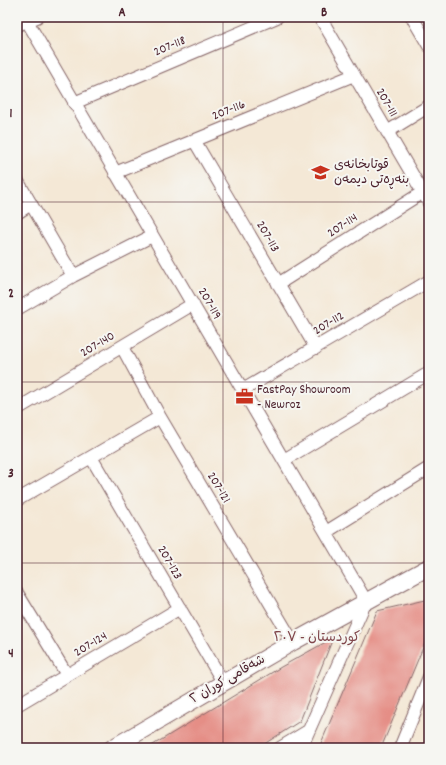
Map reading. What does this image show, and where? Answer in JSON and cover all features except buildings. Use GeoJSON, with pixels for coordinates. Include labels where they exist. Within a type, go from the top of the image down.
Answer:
{"type":"FeatureCollection","features":[{"type":"Feature","properties":{"kind":"street","name":"207-118"},"geometry":{"type":"LineString","coordinates":[[74,103],[277,17]]}},
{"type":"Feature","properties":{"kind":"street","name":"207-111"},"geometry":{"type":"LineString","coordinates":[[320,17],[429,203]]}},
{"type":"Feature","properties":{"kind":"street"},"geometry":{"type":"LineString","coordinates":[[412,17],[429,46]]}},
{"type":"Feature","properties":{"kind":"street","name":"207-119"},"geometry":{"type":"LineString","coordinates":[[27,21],[366,602]]}},
{"type":"Feature","properties":{"kind":"street","name":"207-116"},"geometry":{"type":"LineString","coordinates":[[115,174],[354,75]]}},
{"type":"Feature","properties":{"kind":"street"},"geometry":{"type":"LineString","coordinates":[[387,132],[429,106]]}},
{"type":"Feature","properties":{"kind":"street","name":"207-113"},"geometry":{"type":"LineString","coordinates":[[194,140],[316,348]]}},
{"type":"Feature","properties":{"kind":"street"},"geometry":{"type":"LineString","coordinates":[[17,180],[73,276]]}},
{"type":"Feature","properties":{"kind":"street","name":"207-114"},"geometry":{"type":"LineString","coordinates":[[278,284],[423,192]]}},
{"type":"Feature","properties":{"kind":"street"},"geometry":{"type":"LineString","coordinates":[[17,213],[31,204]]}},
{"type":"Feature","properties":{"kind":"street"},"geometry":{"type":"LineString","coordinates":[[17,309],[73,276],[152,236]]}},
{"type":"Feature","properties":{"kind":"street","name":"207-112"},"geometry":{"type":"LineString","coordinates":[[243,390],[429,281]]}},
{"type":"Feature","properties":{"kind":"street","name":"207-140"},"geometry":{"type":"LineString","coordinates":[[17,409],[193,304]]}},
{"type":"Feature","properties":{"kind":"street","name":"207-121"},"geometry":{"type":"LineString","coordinates":[[122,347],[160,417],[293,642]]}},
{"type":"Feature","properties":{"kind":"street"},"geometry":{"type":"LineString","coordinates":[[284,460],[429,373]]}},
{"type":"Feature","properties":{"kind":"street"},"geometry":{"type":"LineString","coordinates":[[17,500],[160,417]]}},
{"type":"Feature","properties":{"kind":"street","name":"207-123"},"geometry":{"type":"LineString","coordinates":[[91,457],[223,682]]}},
{"type":"Feature","properties":{"kind":"street"},"geometry":{"type":"LineString","coordinates":[[326,532],[429,468]]}},
{"type":"Feature","properties":{"kind":"street","name":"شەقامی کوران ٢"},"geometry":{"type":"LineString","coordinates":[[112,748],[293,642],[429,567]]}},
{"type":"Feature","properties":{"kind":"street"},"geometry":{"type":"LineString","coordinates":[[17,593],[67,675]]}},
{"type":"Feature","properties":{"kind":"street"},"geometry":{"type":"LineString","coordinates":[[301,748],[366,602]]}},
{"type":"Feature","properties":{"kind":"street","name":"207-124"},"geometry":{"type":"LineString","coordinates":[[17,705],[180,608]]}},
{"type":"Feature","properties":{"kind":"street"},"geometry":{"type":"LineString","coordinates":[[400,748],[426,693],[429,676]]}},
{"type":"Feature","properties":{"kind":"street"},"geometry":{"type":"LineString","coordinates":[[280,748],[308,731]]}},
{"type":"Feature","properties":{"kind":"place","name":"قوتابخانەی بنەڕەتی دیمەن"},"geometry":{"type":"Point","coordinates":[321,172]}},
{"type":"Feature","properties":{"kind":"place","name":"FastPay Showroom - Newroz"},"geometry":{"type":"Point","coordinates":[244,397]}},
{"type":"Feature","properties":{"kind":"district","name":"کوردستان - ٢٠٧"},"geometry":{"type":"Point","coordinates":[317,638]}}]}
